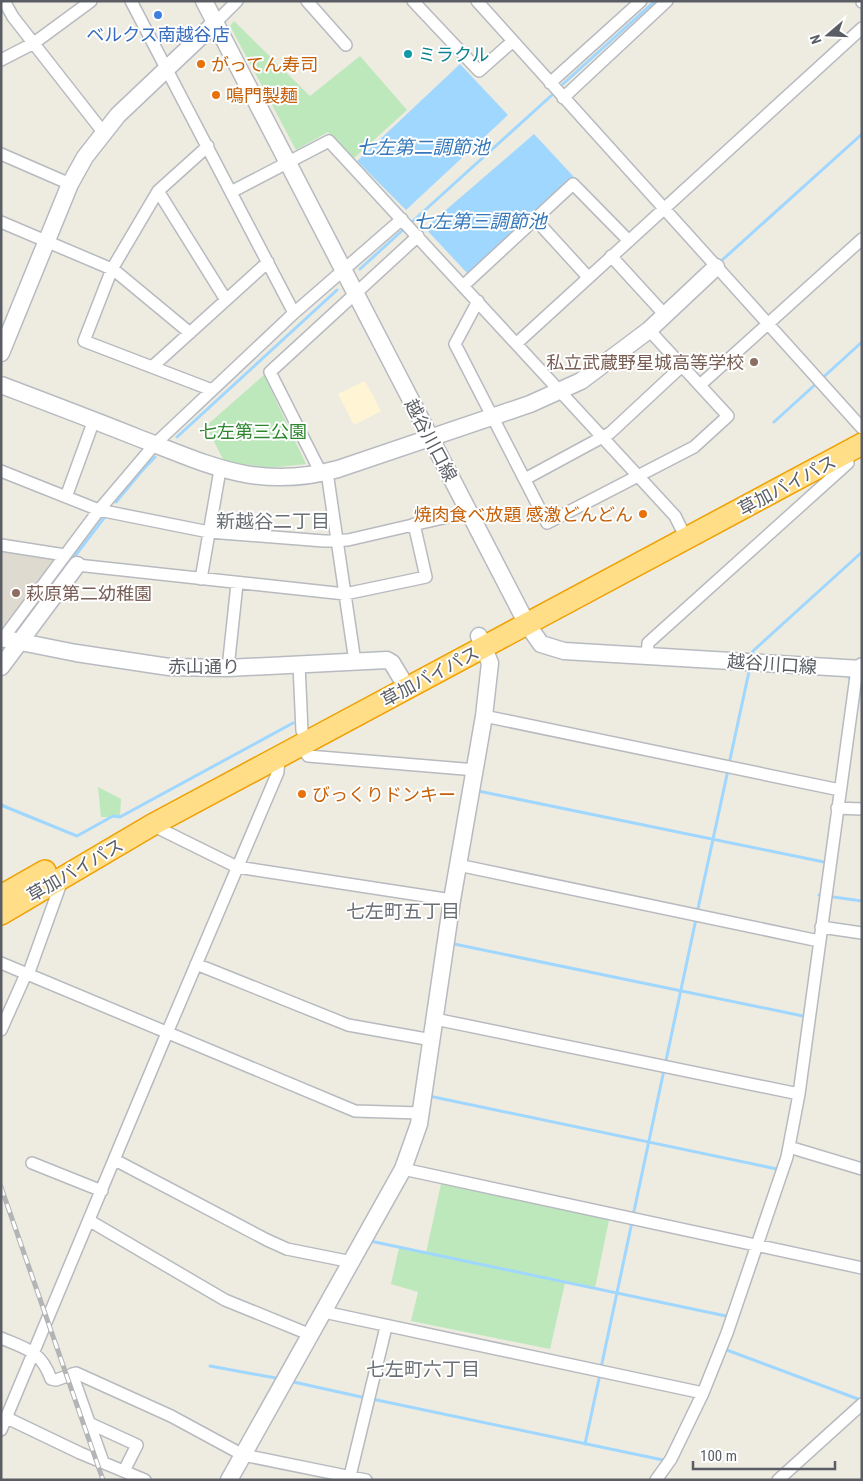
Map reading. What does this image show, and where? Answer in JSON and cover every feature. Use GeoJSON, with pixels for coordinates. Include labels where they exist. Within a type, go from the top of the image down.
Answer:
{"type":"FeatureCollection","features":[{"type":"Feature","properties":{"kind":"highway","name":"草加バイパス"},"geometry":{"type":"LineString","coordinates":[[1,896],[482,642],[681,528],[862,429]]}},
{"type":"Feature","properties":{"kind":"highway","name":"草加バイパス"},"geometry":{"type":"LineString","coordinates":[[525,618],[862,444]]}},
{"type":"Feature","properties":{"kind":"highway","name":"草加バイパス"},"geometry":{"type":"LineString","coordinates":[[1,914],[58,878],[279,757],[302,738],[401,678],[482,642]]}},
{"type":"Feature","properties":{"kind":"street"},"geometry":{"type":"LineString","coordinates":[[4,1],[13,17],[103,132]]}},
{"type":"Feature","properties":{"kind":"street"},"geometry":{"type":"LineString","coordinates":[[1,60],[34,43],[91,1]]}},
{"type":"Feature","properties":{"kind":"street"},"geometry":{"type":"LineString","coordinates":[[131,1],[294,313]]}},
{"type":"Feature","properties":{"kind":"street","name":"越谷川口線"},"geometry":{"type":"LineString","coordinates":[[204,1],[469,512],[525,618],[541,644],[552,649],[647,656],[860,667]]}},
{"type":"Feature","properties":{"kind":"street"},"geometry":{"type":"LineString","coordinates":[[1,353],[70,184],[103,132],[237,1]]}},
{"type":"Feature","properties":{"kind":"street"},"geometry":{"type":"LineString","coordinates":[[307,1],[346,44]]}},
{"type":"Feature","properties":{"kind":"street"},"geometry":{"type":"LineString","coordinates":[[413,1],[479,71],[512,42]]}},
{"type":"Feature","properties":{"kind":"street"},"geometry":{"type":"LineString","coordinates":[[477,1],[862,429]]}},
{"type":"Feature","properties":{"kind":"street"},"geometry":{"type":"LineString","coordinates":[[563,98],[667,1]]}},
{"type":"Feature","properties":{"kind":"street"},"geometry":{"type":"LineString","coordinates":[[550,83],[632,4]]}},
{"type":"Feature","properties":{"kind":"street"},"geometry":{"type":"LineString","coordinates":[[517,343],[862,28]]}},
{"type":"Feature","properties":{"kind":"street"},"geometry":{"type":"LineString","coordinates":[[231,192],[329,141],[464,285],[675,516],[681,528]]}},
{"type":"Feature","properties":{"kind":"street"},"geometry":{"type":"LineString","coordinates":[[208,146],[158,191],[112,269],[84,341],[212,390]]}},
{"type":"Feature","properties":{"kind":"street"},"geometry":{"type":"LineString","coordinates":[[1,154],[70,184]]}},
{"type":"Feature","properties":{"kind":"street"},"geometry":{"type":"LineString","coordinates":[[464,285],[573,184],[629,241]]}},
{"type":"Feature","properties":{"kind":"street"},"geometry":{"type":"LineString","coordinates":[[158,191],[226,300]]}},
{"type":"Feature","properties":{"kind":"street"},"geometry":{"type":"LineString","coordinates":[[1,667],[19,643],[71,560],[99,510],[155,444],[294,313],[402,219]]}},
{"type":"Feature","properties":{"kind":"street"},"geometry":{"type":"LineString","coordinates":[[536,219],[588,277]]}},
{"type":"Feature","properties":{"kind":"street"},"geometry":{"type":"LineString","coordinates":[[1,222],[112,269],[190,333]]}},
{"type":"Feature","properties":{"kind":"street"},"geometry":{"type":"LineString","coordinates":[[355,662],[337,540],[324,472],[270,372],[418,236]]}},
{"type":"Feature","properties":{"kind":"street"},"geometry":{"type":"LineString","coordinates":[[700,385],[862,239]]}},
{"type":"Feature","properties":{"kind":"street"},"geometry":{"type":"LineString","coordinates":[[612,256],[665,314]]}},
{"type":"Feature","properties":{"kind":"street"},"geometry":{"type":"LineString","coordinates":[[152,367],[268,262]]}},
{"type":"Feature","properties":{"kind":"street"},"geometry":{"type":"LineString","coordinates":[[1,385],[220,470],[246,475],[284,478],[324,472],[493,416],[560,391],[601,368],[650,330],[716,267]]}},
{"type":"Feature","properties":{"kind":"street"},"geometry":{"type":"LineString","coordinates":[[478,301],[455,344],[547,523],[694,447],[728,416],[650,330]]}},
{"type":"Feature","properties":{"kind":"street"},"geometry":{"type":"LineString","coordinates":[[525,479],[603,438],[682,366]]}},
{"type":"Feature","properties":{"kind":"street"},"geometry":{"type":"LineString","coordinates":[[66,497],[94,420]]}},
{"type":"Feature","properties":{"kind":"street"},"geometry":{"type":"LineString","coordinates":[[647,656],[648,643],[848,463],[843,455]]}},
{"type":"Feature","properties":{"kind":"street"},"geometry":{"type":"LineString","coordinates":[[201,579],[220,470]]}},
{"type":"Feature","properties":{"kind":"street"},"geometry":{"type":"LineString","coordinates":[[1,471],[99,510],[209,532],[348,540],[469,512]]}},
{"type":"Feature","properties":{"kind":"street"},"geometry":{"type":"LineString","coordinates":[[1,545],[71,560],[201,579],[345,594],[426,577],[414,524]]}},
{"type":"Feature","properties":{"kind":"street"},"geometry":{"type":"LineString","coordinates":[[2,639],[71,560]]}},
{"type":"Feature","properties":{"kind":"street"},"geometry":{"type":"LineString","coordinates":[[228,668],[237,584]]}},
{"type":"Feature","properties":{"kind":"street","name":"赤山通り"},"geometry":{"type":"LineString","coordinates":[[2,639],[142,664],[169,667],[228,668],[387,660],[392,663],[401,678]]}},
{"type":"Feature","properties":{"kind":"street"},"geometry":{"type":"LineString","coordinates":[[229,1480],[403,1169],[420,1113],[452,900],[484,716],[490,663],[482,642]]}},
{"type":"Feature","properties":{"kind":"street"},"geometry":{"type":"LineString","coordinates":[[298,665],[302,738],[308,756],[476,770]]}},
{"type":"Feature","properties":{"kind":"street"},"geometry":{"type":"LineString","coordinates":[[656,1480],[671,1459],[703,1393],[727,1333],[789,1147],[799,1094],[837,808],[860,667]]}},
{"type":"Feature","properties":{"kind":"street"},"geometry":{"type":"LineString","coordinates":[[484,716],[840,790]]}},
{"type":"Feature","properties":{"kind":"street"},"geometry":{"type":"LineString","coordinates":[[1,1430],[278,772],[279,757]]}},
{"type":"Feature","properties":{"kind":"street"},"geometry":{"type":"LineString","coordinates":[[837,808],[862,809]]}},
{"type":"Feature","properties":{"kind":"street"},"geometry":{"type":"LineString","coordinates":[[152,826],[237,867],[452,900]]}},
{"type":"Feature","properties":{"kind":"street"},"geometry":{"type":"LineString","coordinates":[[458,865],[819,941]]}},
{"type":"Feature","properties":{"kind":"street"},"geometry":{"type":"LineString","coordinates":[[1,1030],[27,975],[60,886],[58,878]]}},
{"type":"Feature","properties":{"kind":"street"},"geometry":{"type":"LineString","coordinates":[[821,927],[862,933]]}},
{"type":"Feature","properties":{"kind":"street"},"geometry":{"type":"LineString","coordinates":[[1,963],[355,1111],[420,1113]]}},
{"type":"Feature","properties":{"kind":"street"},"geometry":{"type":"LineString","coordinates":[[196,964],[348,1025],[432,1040]]}},
{"type":"Feature","properties":{"kind":"street"},"geometry":{"type":"LineString","coordinates":[[435,1019],[799,1094]]}},
{"type":"Feature","properties":{"kind":"street"},"geometry":{"type":"LineString","coordinates":[[789,1147],[862,1169]]}},
{"type":"Feature","properties":{"kind":"street"},"geometry":{"type":"LineString","coordinates":[[115,1160],[267,1240],[287,1248],[352,1262]]}},
{"type":"Feature","properties":{"kind":"street"},"geometry":{"type":"LineString","coordinates":[[32,1163],[102,1191]]}},
{"type":"Feature","properties":{"kind":"street"},"geometry":{"type":"LineString","coordinates":[[403,1169],[758,1244],[862,1268]]}},
{"type":"Feature","properties":{"kind":"street"},"geometry":{"type":"LineString","coordinates":[[90,1221],[225,1300],[311,1335]]}},
{"type":"Feature","properties":{"kind":"street"},"geometry":{"type":"LineString","coordinates":[[324,1312],[386,1327],[703,1393]]}},
{"type":"Feature","properties":{"kind":"street"},"geometry":{"type":"LineString","coordinates":[[350,1478],[386,1327]]}},
{"type":"Feature","properties":{"kind":"street"},"geometry":{"type":"LineString","coordinates":[[1,1338],[35,1353],[45,1363],[51,1379],[56,1380],[76,1374],[171,1416],[243,1454],[366,1480]]}},
{"type":"Feature","properties":{"kind":"street"},"geometry":{"type":"LineString","coordinates":[[72,1374],[103,1462]]}},
{"type":"Feature","properties":{"kind":"street"},"geometry":{"type":"LineString","coordinates":[[778,1480],[862,1404]]}},
{"type":"Feature","properties":{"kind":"street"},"geometry":{"type":"LineString","coordinates":[[7,1418],[145,1480]]}},
{"type":"Feature","properties":{"kind":"street"},"geometry":{"type":"LineString","coordinates":[[89,1422],[137,1445],[124,1471]]}},
{"type":"Feature","properties":{"kind":"shaded area"},"geometry":{"type":"Polygon","coordinates":[[[365,381],[381,411],[354,425],[338,394],[365,381]]]}},
{"type":"Feature","properties":{"kind":"shaded area","name":"萩原第二幼稚園"},"geometry":{"type":"Polygon","coordinates":[[[1,548],[60,557],[2,629],[1,629],[1,548]]]}},
{"type":"Feature","properties":{"kind":"green space"},"geometry":{"type":"Polygon","coordinates":[[[234,21],[310,96],[360,56],[407,110],[354,158],[328,132],[296,150],[230,26],[234,21]]]}},
{"type":"Feature","properties":{"kind":"green space","name":"七左第三公園"},"geometry":{"type":"Polygon","coordinates":[[[264,375],[306,464],[269,468],[224,461],[206,426],[264,375]]]}},
{"type":"Feature","properties":{"kind":"green space"},"geometry":{"type":"Polygon","coordinates":[[[98,787],[121,799],[120,817],[101,817],[98,787]]]}},
{"type":"Feature","properties":{"kind":"green space"},"geometry":{"type":"Polygon","coordinates":[[[441,1184],[609,1220],[595,1288],[565,1283],[550,1349],[411,1321],[418,1292],[391,1284],[399,1248],[426,1253],[441,1184]]]}},
{"type":"Feature","properties":{"kind":"water","name":"七左第二調節池"},"geometry":{"type":"Polygon","coordinates":[[[460,64],[508,115],[406,210],[357,161],[460,64]]]}},
{"type":"Feature","properties":{"kind":"water","name":"七左第三調節池"},"geometry":{"type":"Polygon","coordinates":[[[534,134],[574,177],[467,273],[425,228],[534,134]]]}},
{"type":"Feature","properties":{"kind":"waterway"},"geometry":{"type":"LineString","coordinates":[[563,84],[655,1]]}},
{"type":"Feature","properties":{"kind":"waterway"},"geometry":{"type":"LineString","coordinates":[[413,221],[552,95]]}},
{"type":"Feature","properties":{"kind":"waterway"},"geometry":{"type":"LineString","coordinates":[[720,262],[862,134]]}},
{"type":"Feature","properties":{"kind":"waterway"},"geometry":{"type":"LineString","coordinates":[[360,269],[405,228]]}},
{"type":"Feature","properties":{"kind":"waterway"},"geometry":{"type":"LineString","coordinates":[[177,437],[337,290]]}},
{"type":"Feature","properties":{"kind":"waterway"},"geometry":{"type":"LineString","coordinates":[[774,422],[862,342]]}},
{"type":"Feature","properties":{"kind":"waterway"},"geometry":{"type":"LineString","coordinates":[[116,502],[155,457]]}},
{"type":"Feature","properties":{"kind":"waterway"},"geometry":{"type":"LineString","coordinates":[[19,629],[104,518]]}},
{"type":"Feature","properties":{"kind":"waterway"},"geometry":{"type":"LineString","coordinates":[[751,658],[753,651],[862,552]]}},
{"type":"Feature","properties":{"kind":"waterway"},"geometry":{"type":"LineString","coordinates":[[729,764],[750,667]]}},
{"type":"Feature","properties":{"kind":"waterway"},"geometry":{"type":"LineString","coordinates":[[849,678],[862,679]]}},
{"type":"Feature","properties":{"kind":"waterway"},"geometry":{"type":"LineString","coordinates":[[1,805],[77,836],[113,816],[120,817],[293,723]]}},
{"type":"Feature","properties":{"kind":"waterway"},"geometry":{"type":"LineString","coordinates":[[697,913],[728,770]]}},
{"type":"Feature","properties":{"kind":"waterway"},"geometry":{"type":"LineString","coordinates":[[478,791],[824,862]]}},
{"type":"Feature","properties":{"kind":"waterway"},"geometry":{"type":"LineString","coordinates":[[819,895],[862,901]]}},
{"type":"Feature","properties":{"kind":"waterway"},"geometry":{"type":"LineString","coordinates":[[633,1216],[696,919]]}},
{"type":"Feature","properties":{"kind":"waterway"},"geometry":{"type":"LineString","coordinates":[[454,944],[803,1016]]}},
{"type":"Feature","properties":{"kind":"waterway"},"geometry":{"type":"LineString","coordinates":[[429,1096],[777,1169]]}},
{"type":"Feature","properties":{"kind":"waterway"},"geometry":{"type":"LineString","coordinates":[[601,1368],[632,1222]]}},
{"type":"Feature","properties":{"kind":"waterway"},"geometry":{"type":"LineString","coordinates":[[370,1241],[726,1316]]}},
{"type":"Feature","properties":{"kind":"waterway"},"geometry":{"type":"LineString","coordinates":[[716,1346],[858,1399]]}},
{"type":"Feature","properties":{"kind":"waterway"},"geometry":{"type":"LineString","coordinates":[[210,1366],[281,1379]]}},
{"type":"Feature","properties":{"kind":"waterway"},"geometry":{"type":"LineString","coordinates":[[585,1444],[600,1374]]}},
{"type":"Feature","properties":{"kind":"waterway"},"geometry":{"type":"LineString","coordinates":[[289,1381],[366,1398]]}},
{"type":"Feature","properties":{"kind":"waterway"},"geometry":{"type":"LineString","coordinates":[[372,1399],[663,1460]]}},
{"type":"Feature","properties":{"kind":"railway"},"geometry":{"type":"LineString","coordinates":[[1,1187],[103,1480]]}},
{"type":"Feature","properties":{"kind":"place","name":"ベルクス南越谷店"},"geometry":{"type":"Point","coordinates":[158,15]}},
{"type":"Feature","properties":{"kind":"place","name":"ミラクル"},"geometry":{"type":"Point","coordinates":[408,54]}},
{"type":"Feature","properties":{"kind":"place","name":"がってん寿司"},"geometry":{"type":"Point","coordinates":[201,64]}},
{"type":"Feature","properties":{"kind":"place","name":"鳴門製麺"},"geometry":{"type":"Point","coordinates":[216,95]}},
{"type":"Feature","properties":{"kind":"place","name":"私立武蔵野星城高等学校"},"geometry":{"type":"Point","coordinates":[754,362]}},
{"type":"Feature","properties":{"kind":"place","name":"焼肉食べ放題 感激どんどん"},"geometry":{"type":"Point","coordinates":[643,514]}},
{"type":"Feature","properties":{"kind":"place","name":"萩原第二幼稚園"},"geometry":{"type":"Point","coordinates":[16,593]}},
{"type":"Feature","properties":{"kind":"place","name":"びっくりドンキー"},"geometry":{"type":"Point","coordinates":[302,794]}},
{"type":"Feature","properties":{"kind":"district","name":"新越谷二丁目"},"geometry":{"type":"Point","coordinates":[273,521]}},
{"type":"Feature","properties":{"kind":"district","name":"七左町五丁目"},"geometry":{"type":"Point","coordinates":[403,911]}},
{"type":"Feature","properties":{"kind":"district","name":"七左町六丁目"},"geometry":{"type":"Point","coordinates":[423,1369]}}]}
